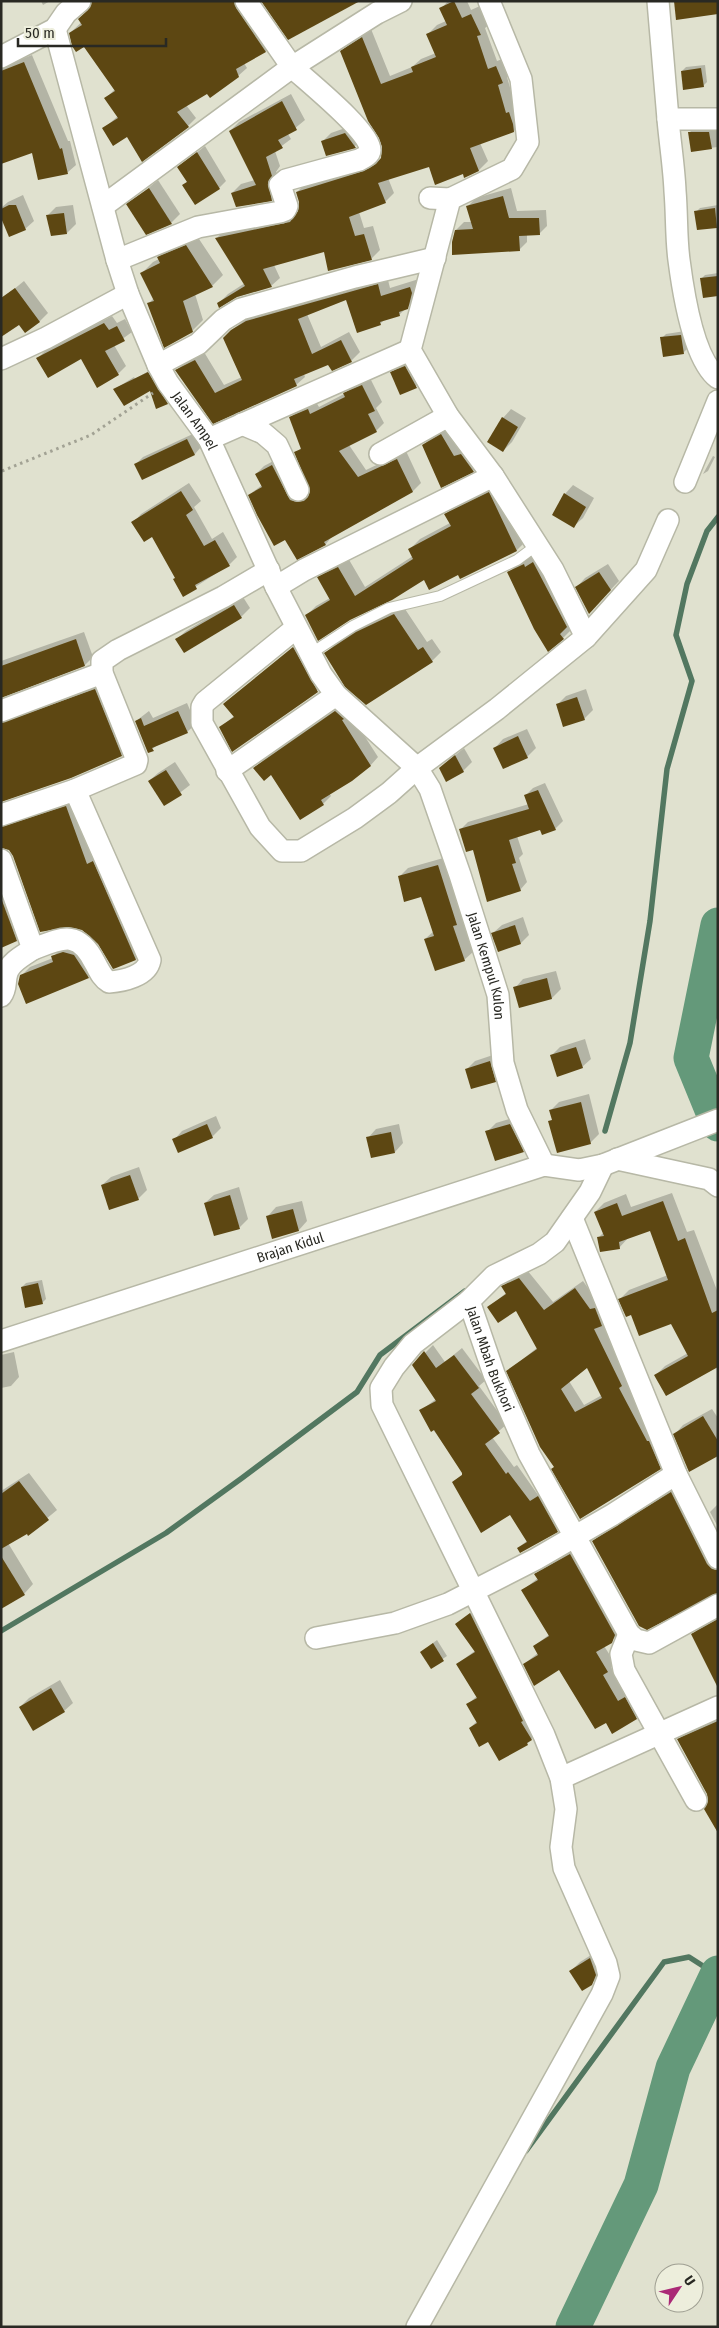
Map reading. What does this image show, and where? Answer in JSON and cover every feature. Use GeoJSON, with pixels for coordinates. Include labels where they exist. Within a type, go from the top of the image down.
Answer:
{"type":"FeatureCollection","features":[{"type":"Feature","properties":{"kind":"street"},"geometry":{"type":"LineString","coordinates":[[1,57],[55,29],[66,13],[80,1]]}},
{"type":"Feature","properties":{"kind":"street"},"geometry":{"type":"LineString","coordinates":[[117,260],[198,227],[285,210],[287,206],[280,185],[286,180],[359,160],[368,154],[370,149],[366,137],[353,122],[292,67],[246,1]]}},
{"type":"Feature","properties":{"kind":"street"},"geometry":{"type":"LineString","coordinates":[[102,206],[292,67],[377,14],[402,1]]}},
{"type":"Feature","properties":{"kind":"street"},"geometry":{"type":"LineString","coordinates":[[489,1],[521,79],[528,142],[512,169],[440,198],[435,258],[410,350],[448,416],[493,476],[553,570],[586,637]]}},
{"type":"Feature","properties":{"kind":"street"},"geometry":{"type":"LineString","coordinates":[[658,1],[675,191],[678,259],[687,307],[699,348],[710,372],[718,378]]}},
{"type":"Feature","properties":{"kind":"street","name":"Jalan Ampel"},"geometry":{"type":"LineString","coordinates":[[55,29],[117,260],[128,294],[158,365],[168,383],[209,439],[272,579],[321,674],[336,695],[417,768]]}},
{"type":"Feature","properties":{"kind":"street"},"geometry":{"type":"LineString","coordinates":[[668,119],[718,119]]}},
{"type":"Feature","properties":{"kind":"street"},"geometry":{"type":"LineString","coordinates":[[158,365],[198,344],[223,320],[241,309],[329,284],[435,258]]}},
{"type":"Feature","properties":{"kind":"street"},"geometry":{"type":"LineString","coordinates":[[1,359],[46,338],[128,294]]}},
{"type":"Feature","properties":{"kind":"street"},"geometry":{"type":"LineString","coordinates":[[209,439],[410,350]]}},
{"type":"Feature","properties":{"kind":"street"},"geometry":{"type":"LineString","coordinates":[[685,482],[718,401]]}},
{"type":"Feature","properties":{"kind":"street"},"geometry":{"type":"LineString","coordinates":[[380,454],[448,416]]}},
{"type":"Feature","properties":{"kind":"street"},"geometry":{"type":"LineString","coordinates":[[242,424],[263,432],[277,446],[298,490]]}},
{"type":"Feature","properties":{"kind":"street"},"geometry":{"type":"LineString","coordinates":[[1,815],[75,790],[126,770],[136,764],[137,760],[102,673],[102,661],[118,650],[223,597],[272,579],[304,570],[493,476]]}},
{"type":"Feature","properties":{"kind":"street"},"geometry":{"type":"LineString","coordinates":[[296,628],[205,702],[202,707],[202,723],[227,771],[260,827],[282,852],[292,853],[301,851],[355,818],[389,793],[417,768],[498,709],[586,637],[646,570],[668,520]]}},
{"type":"Feature","properties":{"kind":"street"},"geometry":{"type":"LineString","coordinates":[[1,711],[102,673]]}},
{"type":"Feature","properties":{"kind":"street"},"geometry":{"type":"LineString","coordinates":[[227,771],[336,695]]}},
{"type":"Feature","properties":{"kind":"street","name":"Jalan Kempul Kulon"},"geometry":{"type":"LineString","coordinates":[[417,768],[430,789],[463,884],[498,995],[503,1063],[517,1110],[544,1166]]}},
{"type":"Feature","properties":{"kind":"street"},"geometry":{"type":"LineString","coordinates":[[1,996],[6,989],[8,970],[33,949],[62,938],[79,941],[92,957],[104,979],[109,982],[140,974],[149,966],[150,960],[75,790]]}},
{"type":"Feature","properties":{"kind":"street"},"geometry":{"type":"LineString","coordinates":[[1,860],[33,949]]}},
{"type":"Feature","properties":{"kind":"street"},"geometry":{"type":"LineString","coordinates":[[610,1162],[718,1120]]}},
{"type":"Feature","properties":{"kind":"street"},"geometry":{"type":"LineString","coordinates":[[610,1162],[709,1178],[718,1186]]}},
{"type":"Feature","properties":{"kind":"street","name":"Brajan Kidul"},"geometry":{"type":"LineString","coordinates":[[1,1341],[544,1166],[579,1170],[610,1162]]}},
{"type":"Feature","properties":{"kind":"street","name":"Jalan Mbah Bukhori"},"geometry":{"type":"LineString","coordinates":[[610,1162],[555,1242],[539,1254],[494,1276],[469,1301],[498,1383],[529,1454],[628,1634]]}},
{"type":"Feature","properties":{"kind":"street"},"geometry":{"type":"LineString","coordinates":[[572,1218],[676,1474],[718,1558]]}},
{"type":"Feature","properties":{"kind":"street"},"geometry":{"type":"LineString","coordinates":[[417,2327],[516,2152],[602,1994],[609,1976],[606,1962],[564,1868],[561,1847],[566,1809],[561,1778],[544,1735],[382,1405],[381,1388],[394,1367],[413,1344],[469,1301]]}},
{"type":"Feature","properties":{"kind":"street"},"geometry":{"type":"LineString","coordinates":[[316,1638],[395,1623],[448,1604],[574,1537],[676,1474]]}},
{"type":"Feature","properties":{"kind":"street"},"geometry":{"type":"LineString","coordinates":[[696,1800],[624,1670],[621,1654],[628,1634],[636,1640],[649,1643],[718,1605]]}},
{"type":"Feature","properties":{"kind":"street"},"geometry":{"type":"LineString","coordinates":[[561,1778],[718,1707]]}},
{"type":"Feature","properties":{"kind":"lane"},"geometry":{"type":"LineString","coordinates":[[310,654],[353,626],[389,608],[440,596],[517,560],[537,546]]}},
{"type":"Feature","properties":{"kind":"path"},"geometry":{"type":"LineString","coordinates":[[2,471],[92,435],[168,383]]}},
{"type":"Feature","properties":{"kind":"building"},"geometry":{"type":"Polygon","coordinates":[[[92,1],[234,1],[236,8],[266,52],[236,69],[239,77],[210,98],[207,94],[177,112],[189,127],[142,162],[127,137],[113,146],[102,128],[118,118],[104,98],[115,91],[84,47],[76,52],[72,46],[69,33],[82,25],[78,19],[88,10],[92,1]]]}},
{"type":"Feature","properties":{"kind":"building"},"geometry":{"type":"Polygon","coordinates":[[[261,1],[360,1],[288,40],[261,1]]]}},
{"type":"Feature","properties":{"kind":"building"},"geometry":{"type":"Polygon","coordinates":[[[454,1],[462,18],[471,14],[481,35],[477,36],[488,69],[496,66],[503,83],[498,85],[506,113],[509,112],[514,132],[470,148],[479,171],[464,178],[463,174],[435,185],[429,167],[378,183],[386,203],[349,217],[355,236],[364,234],[372,260],[328,271],[324,252],[263,269],[272,287],[237,297],[219,308],[217,303],[245,286],[215,238],[290,222],[298,211],[299,202],[296,192],[364,171],[376,164],[381,158],[382,147],[379,138],[368,121],[340,51],[362,37],[381,84],[413,72],[411,67],[436,57],[426,34],[447,25],[439,8],[454,1]]]}},
{"type":"Feature","properties":{"kind":"building"},"geometry":{"type":"Polygon","coordinates":[[[674,1],[718,1],[718,14],[676,20],[674,1]]]}},
{"type":"Feature","properties":{"kind":"building"},"geometry":{"type":"Polygon","coordinates":[[[24,62],[60,149],[62,148],[68,174],[38,180],[32,153],[1,164],[1,71],[24,62]]]}},
{"type":"Feature","properties":{"kind":"building"},"geometry":{"type":"Polygon","coordinates":[[[701,68],[704,87],[683,90],[681,71],[701,68]]]}},
{"type":"Feature","properties":{"kind":"building"},"geometry":{"type":"Polygon","coordinates":[[[282,101],[297,130],[278,140],[283,148],[266,157],[272,176],[268,182],[272,201],[236,207],[231,193],[256,185],[229,131],[282,101]]]}},
{"type":"Feature","properties":{"kind":"building"},"geometry":{"type":"Polygon","coordinates":[[[688,132],[709,132],[712,149],[691,152],[688,132]]]}},
{"type":"Feature","properties":{"kind":"building"},"geometry":{"type":"Polygon","coordinates":[[[345,133],[356,148],[326,156],[321,141],[345,133]]]}},
{"type":"Feature","properties":{"kind":"building"},"geometry":{"type":"Polygon","coordinates":[[[197,152],[220,189],[195,205],[182,185],[187,182],[177,167],[197,152]]]}},
{"type":"Feature","properties":{"kind":"building"},"geometry":{"type":"Polygon","coordinates":[[[149,188],[172,224],[146,235],[126,204],[149,188]]]}},
{"type":"Feature","properties":{"kind":"building"},"geometry":{"type":"Polygon","coordinates":[[[503,196],[509,218],[539,218],[540,235],[519,236],[520,251],[452,255],[452,242],[455,230],[473,229],[466,206],[503,196]]]}},
{"type":"Feature","properties":{"kind":"building"},"geometry":{"type":"Polygon","coordinates":[[[9,205],[16,205],[26,230],[9,237],[1,218],[1,209],[9,205]]]}},
{"type":"Feature","properties":{"kind":"building"},"geometry":{"type":"Polygon","coordinates":[[[715,208],[717,228],[697,230],[694,211],[715,208]]]}},
{"type":"Feature","properties":{"kind":"building"},"geometry":{"type":"Polygon","coordinates":[[[64,213],[67,234],[51,236],[46,215],[64,213]]]}},
{"type":"Feature","properties":{"kind":"building"},"geometry":{"type":"Polygon","coordinates":[[[186,245],[213,287],[183,301],[193,332],[164,348],[147,303],[154,301],[140,273],[160,263],[157,257],[186,245]]]}},
{"type":"Feature","properties":{"kind":"building"},"geometry":{"type":"Polygon","coordinates":[[[718,276],[718,296],[703,298],[700,278],[718,276]]]}},
{"type":"Feature","properties":{"kind":"building"},"geometry":{"type":"Polygon","coordinates":[[[378,284],[381,296],[410,287],[412,293],[408,309],[399,312],[400,316],[380,322],[381,325],[357,333],[346,300],[298,319],[312,354],[341,340],[352,362],[332,371],[328,365],[294,379],[297,386],[213,424],[175,370],[195,360],[215,393],[242,380],[223,338],[231,330],[246,321],[378,284]]]}},
{"type":"Feature","properties":{"kind":"building"},"geometry":{"type":"Polygon","coordinates":[[[15,288],[40,322],[25,333],[19,325],[1,337],[1,298],[15,288]]]}},
{"type":"Feature","properties":{"kind":"building"},"geometry":{"type":"Polygon","coordinates":[[[104,323],[109,330],[117,326],[125,341],[105,351],[119,375],[97,388],[81,359],[48,378],[36,358],[104,323]]]}},
{"type":"Feature","properties":{"kind":"building"},"geometry":{"type":"Polygon","coordinates":[[[681,335],[684,354],[663,357],[660,337],[681,335]]]}},
{"type":"Feature","properties":{"kind":"building"},"geometry":{"type":"Polygon","coordinates":[[[405,366],[417,388],[400,395],[390,372],[405,366]]]}},
{"type":"Feature","properties":{"kind":"building"},"geometry":{"type":"Polygon","coordinates":[[[148,372],[168,404],[156,409],[150,391],[124,406],[113,389],[148,372]]]}},
{"type":"Feature","properties":{"kind":"building"},"geometry":{"type":"Polygon","coordinates":[[[362,385],[375,411],[368,414],[377,432],[339,451],[358,477],[397,459],[413,492],[324,542],[326,545],[297,560],[285,540],[274,546],[257,515],[248,495],[262,487],[255,474],[272,465],[290,500],[304,501],[310,491],[294,452],[301,449],[289,417],[308,409],[310,414],[345,397],[343,393],[362,385]]]}},
{"type":"Feature","properties":{"kind":"building"},"geometry":{"type":"Polygon","coordinates":[[[502,417],[518,427],[503,452],[487,442],[502,417]]]}},
{"type":"Feature","properties":{"kind":"building"},"geometry":{"type":"Polygon","coordinates":[[[441,434],[454,456],[461,454],[474,472],[441,488],[422,445],[441,434]]]}},
{"type":"Feature","properties":{"kind":"building"},"geometry":{"type":"Polygon","coordinates":[[[187,439],[195,455],[142,480],[134,464],[187,439]]]}},
{"type":"Feature","properties":{"kind":"building"},"geometry":{"type":"Polygon","coordinates":[[[181,491],[193,510],[186,515],[204,546],[215,540],[230,566],[195,585],[197,589],[183,597],[173,579],[175,578],[152,537],[144,542],[131,522],[181,491]]]}},
{"type":"Feature","properties":{"kind":"building"},"geometry":{"type":"Polygon","coordinates":[[[489,492],[517,551],[460,579],[458,575],[429,590],[424,580],[392,600],[350,620],[318,641],[305,615],[330,600],[317,577],[338,567],[355,596],[413,559],[408,549],[451,526],[444,514],[489,492]]]}},
{"type":"Feature","properties":{"kind":"building"},"geometry":{"type":"Polygon","coordinates":[[[564,493],[586,507],[574,528],[552,515],[564,493]]]}},
{"type":"Feature","properties":{"kind":"building"},"geometry":{"type":"Polygon","coordinates":[[[533,562],[567,627],[560,634],[564,639],[548,652],[534,629],[507,572],[524,564],[525,567],[533,562]]]}},
{"type":"Feature","properties":{"kind":"building"},"geometry":{"type":"Polygon","coordinates":[[[599,572],[611,590],[589,614],[575,587],[599,572]]]}},
{"type":"Feature","properties":{"kind":"building"},"geometry":{"type":"Polygon","coordinates":[[[234,605],[242,618],[184,653],[175,639],[234,605]]]}},
{"type":"Feature","properties":{"kind":"building"},"geometry":{"type":"Polygon","coordinates":[[[394,614],[418,650],[423,647],[433,662],[366,705],[345,687],[324,653],[356,632],[394,614]]]}},
{"type":"Feature","properties":{"kind":"building"},"geometry":{"type":"Polygon","coordinates":[[[76,639],[85,666],[1,698],[1,666],[76,639]]]}},
{"type":"Feature","properties":{"kind":"building"},"geometry":{"type":"Polygon","coordinates":[[[293,647],[318,692],[232,752],[219,727],[234,717],[223,704],[293,647]]]}},
{"type":"Feature","properties":{"kind":"building"},"geometry":{"type":"Polygon","coordinates":[[[95,689],[122,756],[71,778],[1,802],[1,723],[95,689]]]}},
{"type":"Feature","properties":{"kind":"building"},"geometry":{"type":"Polygon","coordinates":[[[577,697],[585,720],[563,727],[556,704],[577,697]]]}},
{"type":"Feature","properties":{"kind":"building"},"geometry":{"type":"Polygon","coordinates":[[[178,711],[188,733],[152,748],[154,751],[148,753],[135,721],[141,718],[144,726],[178,711]]]}},
{"type":"Feature","properties":{"kind":"building"},"geometry":{"type":"Polygon","coordinates":[[[335,711],[344,719],[342,720],[371,766],[352,781],[321,800],[324,805],[300,820],[271,775],[264,781],[253,768],[335,711]]]}},
{"type":"Feature","properties":{"kind":"building"},"geometry":{"type":"Polygon","coordinates":[[[518,736],[528,758],[503,769],[493,748],[518,736]]]}},
{"type":"Feature","properties":{"kind":"building"},"geometry":{"type":"Polygon","coordinates":[[[455,755],[464,772],[446,782],[439,768],[455,755]]]}},
{"type":"Feature","properties":{"kind":"building"},"geometry":{"type":"Polygon","coordinates":[[[166,770],[182,795],[164,806],[148,781],[166,770]]]}},
{"type":"Feature","properties":{"kind":"building"},"geometry":{"type":"Polygon","coordinates":[[[538,790],[556,830],[542,835],[540,830],[509,840],[516,863],[512,864],[521,891],[487,902],[473,850],[466,852],[459,829],[529,809],[524,795],[538,790]]]}},
{"type":"Feature","properties":{"kind":"building"},"geometry":{"type":"Polygon","coordinates":[[[66,806],[87,864],[93,861],[136,960],[113,969],[98,944],[82,930],[68,927],[40,932],[13,856],[9,850],[1,848],[1,827],[66,806]]]}},
{"type":"Feature","properties":{"kind":"building"},"geometry":{"type":"Polygon","coordinates":[[[438,865],[457,925],[453,926],[465,961],[435,971],[424,939],[434,936],[421,897],[404,902],[398,876],[438,865]]]}},
{"type":"Feature","properties":{"kind":"building"},"geometry":{"type":"Polygon","coordinates":[[[1,898],[17,941],[1,948],[1,898]]]}},
{"type":"Feature","properties":{"kind":"building"},"geometry":{"type":"Polygon","coordinates":[[[515,925],[521,944],[498,952],[491,933],[515,925]]]}},
{"type":"Feature","properties":{"kind":"building"},"geometry":{"type":"Polygon","coordinates":[[[63,952],[74,955],[89,978],[26,1004],[18,984],[20,975],[53,962],[51,956],[63,952]]]}},
{"type":"Feature","properties":{"kind":"building"},"geometry":{"type":"Polygon","coordinates":[[[547,978],[552,999],[519,1008],[513,987],[547,978]]]}},
{"type":"Feature","properties":{"kind":"building"},"geometry":{"type":"Polygon","coordinates":[[[576,1047],[583,1068],[557,1077],[550,1055],[576,1047]]]}},
{"type":"Feature","properties":{"kind":"building"},"geometry":{"type":"Polygon","coordinates":[[[490,1061],[496,1082],[471,1089],[465,1069],[490,1061]]]}},
{"type":"Feature","properties":{"kind":"building"},"geometry":{"type":"Polygon","coordinates":[[[581,1102],[591,1144],[557,1153],[548,1121],[552,1120],[549,1110],[581,1102]]]}},
{"type":"Feature","properties":{"kind":"building"},"geometry":{"type":"Polygon","coordinates":[[[207,1124],[213,1138],[178,1153],[172,1139],[207,1124]]]}},
{"type":"Feature","properties":{"kind":"building"},"geometry":{"type":"Polygon","coordinates":[[[510,1124],[524,1152],[495,1161],[485,1131],[510,1124]]]}},
{"type":"Feature","properties":{"kind":"building"},"geometry":{"type":"Polygon","coordinates":[[[391,1132],[395,1153],[371,1158],[366,1137],[391,1132]]]}},
{"type":"Feature","properties":{"kind":"building"},"geometry":{"type":"Polygon","coordinates":[[[130,1175],[139,1200],[109,1210],[101,1185],[130,1175]]]}},
{"type":"Feature","properties":{"kind":"building"},"geometry":{"type":"Polygon","coordinates":[[[230,1195],[240,1229],[214,1236],[204,1203],[230,1195]]]}},
{"type":"Feature","properties":{"kind":"building"},"geometry":{"type":"Polygon","coordinates":[[[663,1201],[678,1241],[685,1238],[712,1313],[718,1310],[718,1367],[666,1396],[654,1375],[688,1356],[671,1324],[639,1336],[631,1315],[626,1317],[618,1299],[668,1280],[650,1231],[619,1242],[620,1249],[600,1252],[597,1237],[604,1236],[594,1212],[617,1203],[622,1216],[663,1201]]]}},
{"type":"Feature","properties":{"kind":"building"},"geometry":{"type":"Polygon","coordinates":[[[293,1209],[299,1231],[272,1239],[266,1216],[293,1209]]]}},
{"type":"Feature","properties":{"kind":"building"},"geometry":{"type":"Polygon","coordinates":[[[519,1278],[544,1310],[575,1288],[590,1309],[595,1308],[602,1326],[594,1329],[622,1386],[619,1388],[647,1441],[649,1441],[661,1469],[580,1519],[551,1469],[554,1467],[540,1447],[506,1371],[537,1349],[516,1311],[498,1323],[487,1307],[506,1294],[501,1286],[519,1278]],[[587,1368],[561,1389],[575,1412],[602,1398],[587,1368]]]}},
{"type":"Feature","properties":{"kind":"building"},"geometry":{"type":"Polygon","coordinates":[[[38,1283],[43,1304],[25,1308],[21,1287],[38,1283]]]}},
{"type":"Feature","properties":{"kind":"building"},"geometry":{"type":"Polygon","coordinates":[[[424,1351],[436,1368],[454,1355],[479,1388],[471,1394],[500,1433],[485,1444],[506,1474],[508,1472],[530,1501],[538,1496],[558,1532],[520,1553],[517,1548],[527,1542],[510,1515],[481,1533],[452,1482],[462,1473],[434,1430],[431,1432],[419,1410],[436,1401],[412,1365],[424,1351]]]}},
{"type":"Feature","properties":{"kind":"building"},"geometry":{"type":"Polygon","coordinates":[[[703,1416],[718,1441],[718,1456],[689,1472],[673,1434],[703,1416]]]}},
{"type":"Feature","properties":{"kind":"building"},"geometry":{"type":"Polygon","coordinates":[[[19,1481],[49,1520],[28,1536],[27,1534],[1,1549],[1,1494],[19,1481]]]}},
{"type":"Feature","properties":{"kind":"building"},"geometry":{"type":"Polygon","coordinates":[[[671,1492],[707,1564],[712,1569],[718,1570],[718,1593],[647,1630],[639,1626],[592,1541],[671,1492]]]}},
{"type":"Feature","properties":{"kind":"building"},"geometry":{"type":"Polygon","coordinates":[[[570,1554],[615,1635],[612,1643],[596,1652],[608,1672],[603,1675],[618,1701],[625,1697],[637,1719],[612,1734],[606,1723],[595,1729],[559,1670],[534,1686],[523,1664],[538,1655],[533,1646],[549,1636],[521,1590],[538,1580],[534,1574],[570,1554]]]}},
{"type":"Feature","properties":{"kind":"building"},"geometry":{"type":"Polygon","coordinates":[[[1,1556],[25,1595],[1,1609],[1,1556]]]}},
{"type":"Feature","properties":{"kind":"building"},"geometry":{"type":"Polygon","coordinates":[[[470,1613],[523,1721],[521,1722],[532,1740],[527,1743],[528,1745],[499,1761],[488,1742],[479,1747],[469,1728],[477,1723],[466,1704],[477,1698],[456,1664],[475,1652],[455,1624],[470,1613]]]}},
{"type":"Feature","properties":{"kind":"building"},"geometry":{"type":"Polygon","coordinates":[[[718,1619],[718,1688],[691,1634],[718,1619]]]}},
{"type":"Feature","properties":{"kind":"building"},"geometry":{"type":"Polygon","coordinates":[[[433,1643],[444,1661],[431,1669],[420,1652],[433,1643]]]}},
{"type":"Feature","properties":{"kind":"building"},"geometry":{"type":"Polygon","coordinates":[[[51,1688],[65,1712],[33,1731],[19,1707],[51,1688]]]}},
{"type":"Feature","properties":{"kind":"building"},"geometry":{"type":"Polygon","coordinates":[[[718,1721],[718,1833],[704,1809],[708,1801],[707,1794],[677,1739],[718,1721]]]}},
{"type":"Feature","properties":{"kind":"building"},"geometry":{"type":"Polygon","coordinates":[[[590,1958],[596,1975],[592,1985],[582,1991],[569,1971],[590,1958]]]}},
{"type":"Feature","properties":{"kind":"waterway"},"geometry":{"type":"LineString","coordinates":[[605,1131],[630,1043],[650,921],[667,769],[692,681],[676,635],[687,584],[707,531],[718,517]]}},
{"type":"Feature","properties":{"kind":"waterway"},"geometry":{"type":"LineString","coordinates":[[718,925],[691,1058],[718,1124]]}},
{"type":"Feature","properties":{"kind":"waterway"},"geometry":{"type":"LineString","coordinates":[[1,1631],[166,1533],[242,1478],[357,1392],[380,1355],[465,1291]]}},
{"type":"Feature","properties":{"kind":"waterway"},"geometry":{"type":"LineString","coordinates":[[526,2151],[664,1962],[689,1957],[717,1975]]}},
{"type":"Feature","properties":{"kind":"waterway"},"geometry":{"type":"LineString","coordinates":[[573,2327],[641,2185],[673,2068],[718,1973]]}}]}
